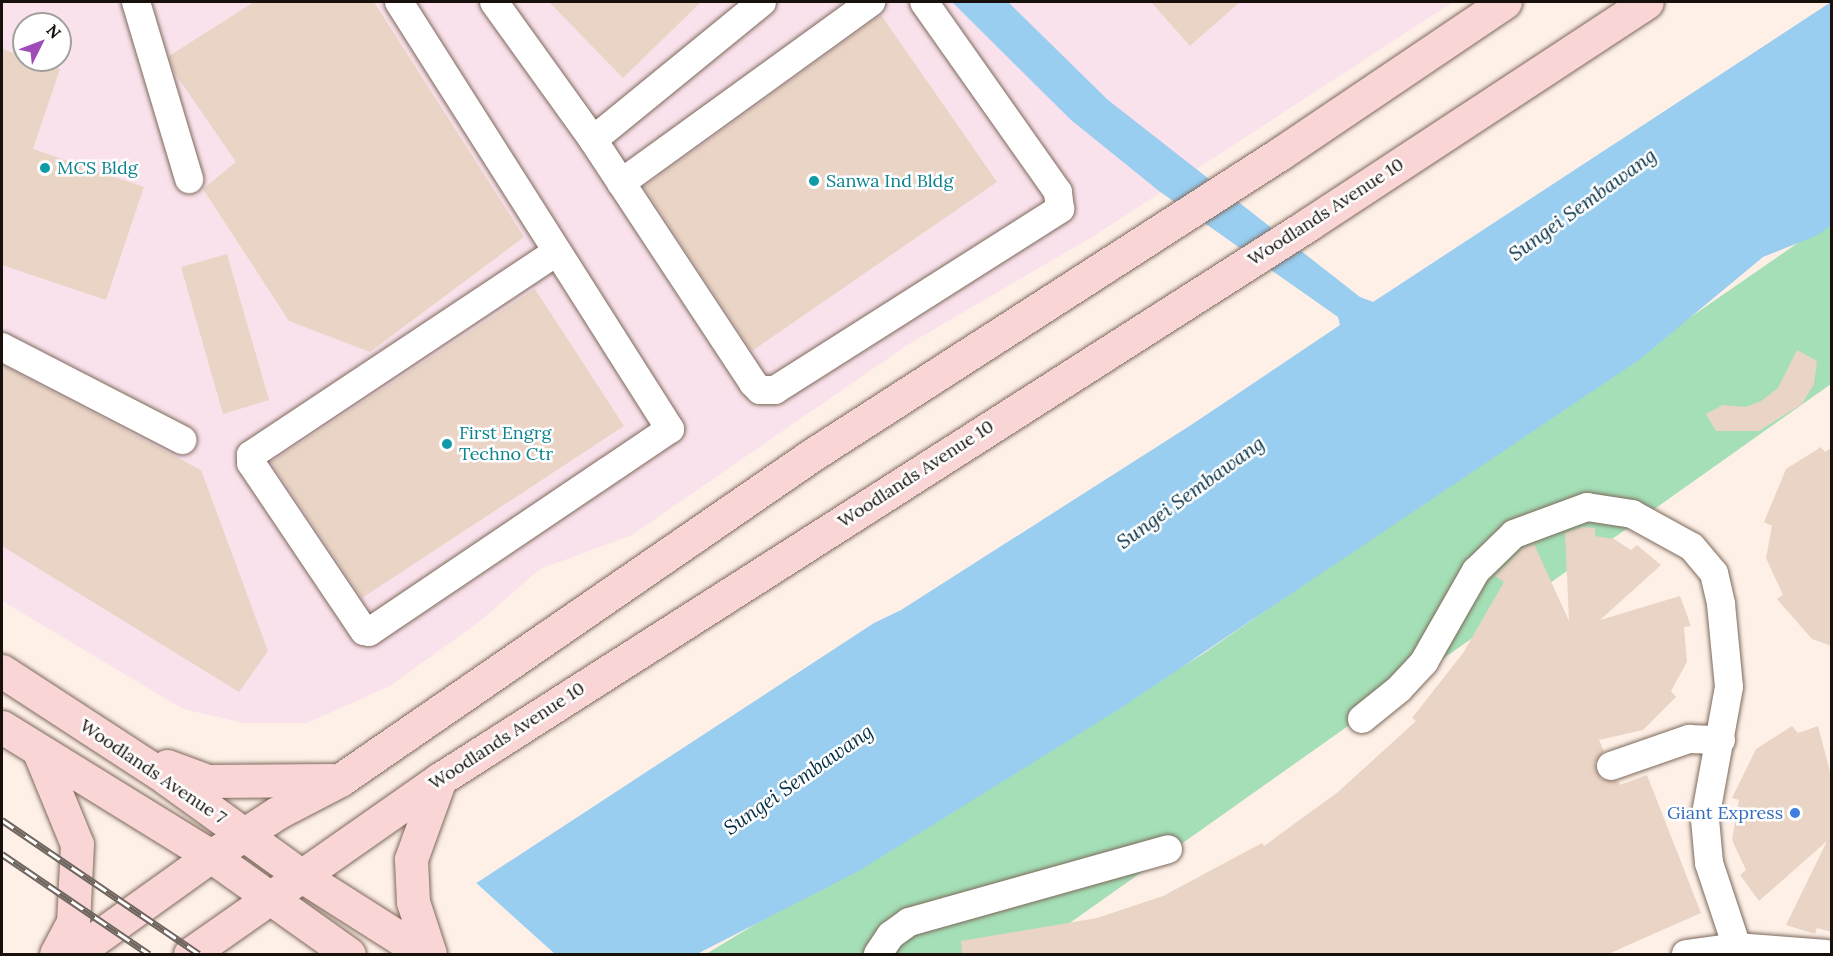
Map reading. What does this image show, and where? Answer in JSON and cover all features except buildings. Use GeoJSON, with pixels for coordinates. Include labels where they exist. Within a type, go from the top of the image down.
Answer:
{"type":"FeatureCollection","features":[{"type":"Feature","properties":{"kind":"main road"},"geometry":{"type":"LineString","coordinates":[[74,954],[211,856],[340,780],[812,454],[1281,153],[1505,2]]}},
{"type":"Feature","properties":{"kind":"main road","name":"Woodlands Avenue 10"},"geometry":{"type":"LineString","coordinates":[[190,954],[440,779],[1309,224],[1647,2]]}},
{"type":"Feature","properties":{"kind":"main road","name":"Woodlands Avenue 7"},"geometry":{"type":"LineString","coordinates":[[2,671],[125,751],[302,876],[425,954]]}},
{"type":"Feature","properties":{"kind":"main road","name":"Woodlands Avenue 7"},"geometry":{"type":"LineString","coordinates":[[2,727],[40,754],[211,856],[349,954]]}},
{"type":"Feature","properties":{"kind":"main road"},"geometry":{"type":"LineString","coordinates":[[125,751],[208,781],[340,780]]}},
{"type":"Feature","properties":{"kind":"main road"},"geometry":{"type":"LineString","coordinates":[[40,754],[77,844],[73,922],[56,954]]}},
{"type":"Feature","properties":{"kind":"main road"},"geometry":{"type":"LineString","coordinates":[[430,954],[413,902],[411,860],[440,779]]}},
{"type":"Feature","properties":{"kind":"lane"},"geometry":{"type":"LineString","coordinates":[[136,2],[189,179]]}},
{"type":"Feature","properties":{"kind":"lane"},"geometry":{"type":"LineString","coordinates":[[399,2],[670,429],[369,632],[364,631],[251,463],[251,454],[556,252]]}},
{"type":"Feature","properties":{"kind":"lane"},"geometry":{"type":"LineString","coordinates":[[494,2],[593,140],[753,383],[760,390],[775,390],[1060,209],[1058,192],[924,2]]}},
{"type":"Feature","properties":{"kind":"lane"},"geometry":{"type":"LineString","coordinates":[[593,140],[762,2]]}},
{"type":"Feature","properties":{"kind":"lane"},"geometry":{"type":"LineString","coordinates":[[621,183],[871,2]]}},
{"type":"Feature","properties":{"kind":"lane"},"geometry":{"type":"LineString","coordinates":[[2,347],[182,440]]}},
{"type":"Feature","properties":{"kind":"lane"},"geometry":{"type":"LineString","coordinates":[[1362,719],[1399,689],[1424,662],[1476,571],[1514,534],[1587,507],[1632,514],[1692,547],[1714,573],[1729,687],[1705,819],[1709,863],[1737,947]]}},
{"type":"Feature","properties":{"kind":"lane"},"geometry":{"type":"LineString","coordinates":[[1611,766],[1689,739],[1721,740]]}},
{"type":"Feature","properties":{"kind":"lane"},"geometry":{"type":"LineString","coordinates":[[878,954],[891,935],[909,922],[1168,849]]}},
{"type":"Feature","properties":{"kind":"lane"},"geometry":{"type":"LineString","coordinates":[[1686,954],[1737,947],[1826,954]]}},
{"type":"Feature","properties":{"kind":"shaded area"},"geometry":{"type":"Polygon","coordinates":[[[2,2],[1453,2],[1094,236],[909,344],[632,535],[540,569],[479,622],[390,686],[307,723],[244,723],[183,709],[2,601],[2,2]]]}},
{"type":"Feature","properties":{"kind":"green space"},"geometry":{"type":"Polygon","coordinates":[[[1831,220],[1831,384],[1026,954],[706,954],[1203,654],[1831,220]]]}},
{"type":"Feature","properties":{"kind":"water","name":"Sungei Sembawang"},"geometry":{"type":"Polygon","coordinates":[[[952,2],[1008,2],[1108,100],[1360,297],[1373,302],[1831,2],[1831,225],[1818,235],[1763,257],[1639,360],[1124,706],[857,872],[697,954],[368,954],[874,623],[901,610],[1191,425],[1340,325],[1338,317],[1159,191],[1071,120],[952,2]]]}},
{"type":"Feature","properties":{"kind":"pier"},"geometry":{"type":"Polygon","coordinates":[[[474,881],[555,954],[365,954],[366,952],[474,881]]]}},
{"type":"Feature","properties":{"kind":"railway"},"geometry":{"type":"LineString","coordinates":[[2,820],[199,954]]}},
{"type":"Feature","properties":{"kind":"railway"},"geometry":{"type":"LineString","coordinates":[[2,854],[149,954]]}},
{"type":"Feature","properties":{"kind":"place","name":"MCS Bldg"},"geometry":{"type":"Point","coordinates":[45,168]}},
{"type":"Feature","properties":{"kind":"place","name":"Sanwa Ind Bldg"},"geometry":{"type":"Point","coordinates":[814,181]}},
{"type":"Feature","properties":{"kind":"place","name":"First Engrg Techno Ctr"},"geometry":{"type":"Point","coordinates":[447,444]}},
{"type":"Feature","properties":{"kind":"place","name":"Giant Express"},"geometry":{"type":"Point","coordinates":[1795,813]}}]}
